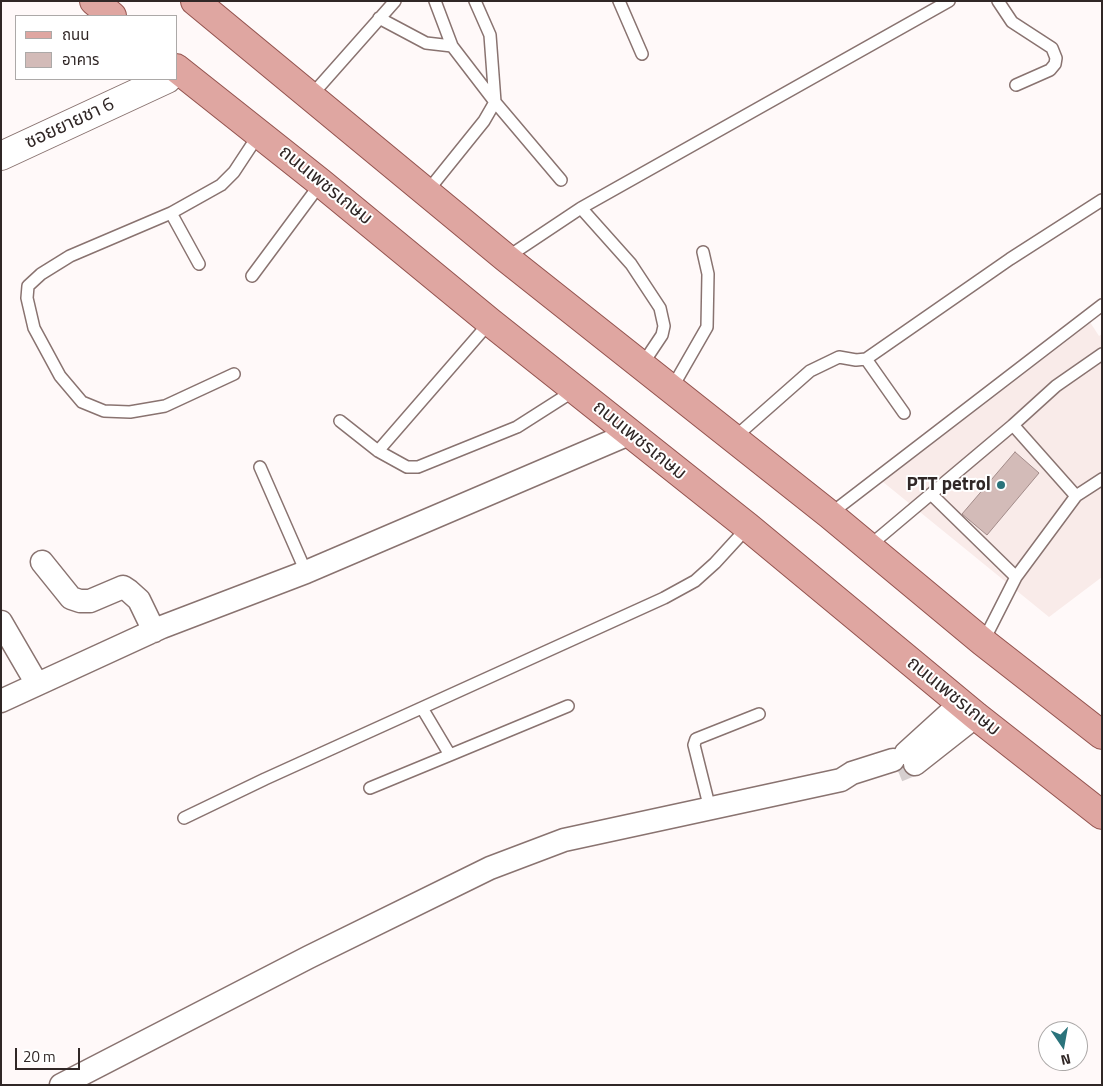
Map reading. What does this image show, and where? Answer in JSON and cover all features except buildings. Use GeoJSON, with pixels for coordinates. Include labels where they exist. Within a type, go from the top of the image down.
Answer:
{"type":"FeatureCollection","features":[{"type":"Feature","properties":{"kind":"main road"},"geometry":{"type":"LineString","coordinates":[[94,1],[111,15]]}},
{"type":"Feature","properties":{"kind":"main road"},"geometry":{"type":"LineString","coordinates":[[195,1],[506,258],[672,388],[829,514],[983,642],[1102,735]]}},
{"type":"Feature","properties":{"kind":"main road","name":"ถนนเพชรเกษม"},"geometry":{"type":"LineString","coordinates":[[178,75],[260,134],[629,434],[748,527],[968,710],[1102,815]]}},
{"type":"Feature","properties":{"kind":"street","name":"ซอยยายชา 6"},"geometry":{"type":"LineString","coordinates":[[1,156],[160,80]]}},
{"type":"Feature","properties":{"kind":"street"},"geometry":{"type":"LineString","coordinates":[[1,701],[154,631],[306,572],[629,434]]}},
{"type":"Feature","properties":{"kind":"street"},"geometry":{"type":"LineString","coordinates":[[42,562],[71,598],[80,601],[90,601],[123,587],[129,590],[139,600],[154,631]]}},
{"type":"Feature","properties":{"kind":"street"},"geometry":{"type":"LineString","coordinates":[[1,622],[37,684]]}},
{"type":"Feature","properties":{"kind":"street"},"geometry":{"type":"LineString","coordinates":[[61,1085],[309,957],[490,868],[564,840],[608,829],[710,810],[841,780],[852,773],[903,762],[968,710]]}},
{"type":"Feature","properties":{"kind":"lane"},"geometry":{"type":"LineString","coordinates":[[310,97],[395,1]]}},
{"type":"Feature","properties":{"kind":"lane"},"geometry":{"type":"LineString","coordinates":[[435,1],[452,46],[495,102],[561,180]]}},
{"type":"Feature","properties":{"kind":"lane"},"geometry":{"type":"LineString","coordinates":[[426,193],[484,120],[495,102],[494,60],[490,35],[475,1]]}},
{"type":"Feature","properties":{"kind":"lane"},"geometry":{"type":"LineString","coordinates":[[619,1],[642,54]]}},
{"type":"Feature","properties":{"kind":"lane"},"geometry":{"type":"LineString","coordinates":[[506,258],[581,208],[949,1]]}},
{"type":"Feature","properties":{"kind":"lane"},"geometry":{"type":"LineString","coordinates":[[998,1],[1012,22],[1052,48],[1056,58],[1055,64],[1050,70],[1016,85]]}},
{"type":"Feature","properties":{"kind":"lane"},"geometry":{"type":"LineString","coordinates":[[379,18],[426,43],[452,46]]}},
{"type":"Feature","properties":{"kind":"lane"},"geometry":{"type":"LineString","coordinates":[[234,374],[165,406],[130,412],[104,411],[82,402],[60,376],[34,328],[27,298],[28,286],[41,274],[70,256],[171,213],[221,185],[234,172],[260,134]]}},
{"type":"Feature","properties":{"kind":"lane"},"geometry":{"type":"LineString","coordinates":[[252,276],[321,183]]}},
{"type":"Feature","properties":{"kind":"lane"},"geometry":{"type":"LineString","coordinates":[[734,438],[810,371],[839,357],[856,360],[866,359],[1010,259],[1102,200]]}},
{"type":"Feature","properties":{"kind":"lane"},"geometry":{"type":"LineString","coordinates":[[581,208],[631,264],[660,308],[664,326],[662,335],[642,366]]}},
{"type":"Feature","properties":{"kind":"lane"},"geometry":{"type":"LineString","coordinates":[[171,213],[199,264]]}},
{"type":"Feature","properties":{"kind":"lane"},"geometry":{"type":"LineString","coordinates":[[672,388],[707,327],[708,274],[703,252]]}},
{"type":"Feature","properties":{"kind":"lane"},"geometry":{"type":"LineString","coordinates":[[829,514],[1102,305]]}},
{"type":"Feature","properties":{"kind":"lane"},"geometry":{"type":"LineString","coordinates":[[378,451],[490,322]]}},
{"type":"Feature","properties":{"kind":"lane"},"geometry":{"type":"LineString","coordinates":[[868,547],[1014,425],[1056,386],[1102,354]]}},
{"type":"Feature","properties":{"kind":"lane"},"geometry":{"type":"LineString","coordinates":[[866,359],[904,413]]}},
{"type":"Feature","properties":{"kind":"lane"},"geometry":{"type":"LineString","coordinates":[[340,421],[378,451],[407,467],[430,464],[533,419],[575,390]]}},
{"type":"Feature","properties":{"kind":"lane"},"geometry":{"type":"LineString","coordinates":[[1014,425],[1076,496]]}},
{"type":"Feature","properties":{"kind":"lane"},"geometry":{"type":"LineString","coordinates":[[260,467],[306,572]]}},
{"type":"Feature","properties":{"kind":"lane"},"geometry":{"type":"LineString","coordinates":[[983,642],[1016,577],[1076,496],[1102,479]]}},
{"type":"Feature","properties":{"kind":"lane"},"geometry":{"type":"LineString","coordinates":[[931,494],[1016,577]]}},
{"type":"Feature","properties":{"kind":"lane"},"geometry":{"type":"LineString","coordinates":[[184,818],[265,778],[664,598],[695,580],[715,563],[748,527]]}},
{"type":"Feature","properties":{"kind":"lane"},"geometry":{"type":"LineString","coordinates":[[370,788],[568,706]]}},
{"type":"Feature","properties":{"kind":"lane"},"geometry":{"type":"LineString","coordinates":[[422,708],[450,755]]}},
{"type":"Feature","properties":{"kind":"lane"},"geometry":{"type":"LineString","coordinates":[[710,810],[694,745],[696,740],[760,714]]}},
{"type":"Feature","properties":{"kind":"shaded area"},"geometry":{"type":"Polygon","coordinates":[[[1086,316],[1099,336],[1102,334],[1102,577],[1049,617],[872,473],[1086,316]]]}},
{"type":"Feature","properties":{"kind":"tunnel"},"geometry":{"type":"LineString","coordinates":[[898,771],[915,764]]}},
{"type":"Feature","properties":{"kind":"place","name":"PTT petrol"},"geometry":{"type":"Point","coordinates":[1001,485]}}]}
